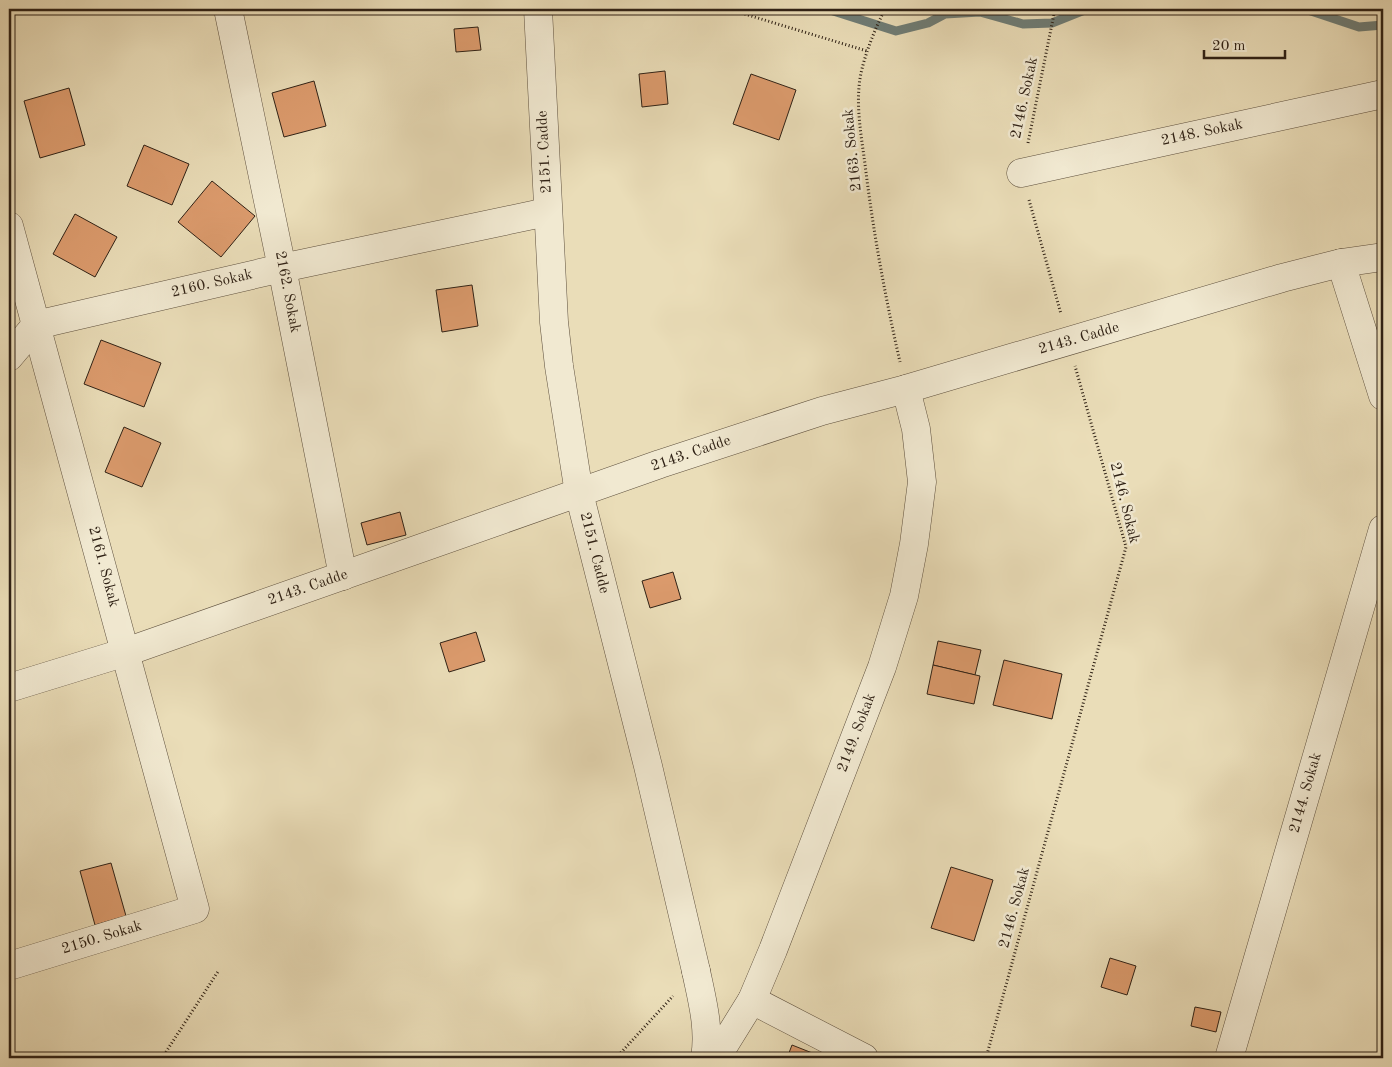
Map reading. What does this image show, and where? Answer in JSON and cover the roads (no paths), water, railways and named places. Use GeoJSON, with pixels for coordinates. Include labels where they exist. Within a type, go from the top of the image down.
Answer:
{"type":"FeatureCollection","features":[{"type":"Feature","properties":{"kind":"street","name":"2162. Sokak"},"geometry":{"type":"LineString","coordinates":[[228,9],[343,576]]}},
{"type":"Feature","properties":{"kind":"street","name":"2151. Cadde"},"geometry":{"type":"LineString","coordinates":[[538,9],[554,322],[579,493],[648,766],[696,971],[705,1013],[707,1045],[705,1058]]}},
{"type":"Feature","properties":{"kind":"street","name":"2148. Sokak"},"geometry":{"type":"LineString","coordinates":[[1022,173],[1383,94]]}},
{"type":"Feature","properties":{"kind":"street","name":"2160. Sokak"},"geometry":{"type":"LineString","coordinates":[[36,325],[282,268],[547,212]]}},
{"type":"Feature","properties":{"kind":"street","name":"2161. Sokak"},"geometry":{"type":"LineString","coordinates":[[9,226],[195,909]]}},
{"type":"Feature","properties":{"kind":"street","name":"2143. Cadde"},"geometry":{"type":"LineString","coordinates":[[9,688],[126,652],[660,464],[822,411],[906,390],[1282,278],[1342,263],[1383,256]]}},
{"type":"Feature","properties":{"kind":"street"},"geometry":{"type":"LineString","coordinates":[[1342,263],[1383,396]]}},
{"type":"Feature","properties":{"kind":"street"},"geometry":{"type":"LineString","coordinates":[[9,357],[36,325]]}},
{"type":"Feature","properties":{"kind":"street","name":"2149. Sokak"},"geometry":{"type":"LineString","coordinates":[[716,1058],[752,1000],[814,846],[882,667],[904,596],[914,544],[922,482],[916,429],[906,390]]}},
{"type":"Feature","properties":{"kind":"street","name":"2144. Sokak"},"geometry":{"type":"LineString","coordinates":[[1229,1058],[1383,529]]}},
{"type":"Feature","properties":{"kind":"street","name":"2150. Sokak"},"geometry":{"type":"LineString","coordinates":[[9,966],[195,909]]}},
{"type":"Feature","properties":{"kind":"street"},"geometry":{"type":"LineString","coordinates":[[752,1000],[864,1058]]}},
{"type":"Feature","properties":{"kind":"waterway"},"geometry":{"type":"LineString","coordinates":[[827,9],[896,31],[928,23],[945,14],[980,12],[1023,24],[1052,23],[1087,9]]}},
{"type":"Feature","properties":{"kind":"waterway"},"geometry":{"type":"LineString","coordinates":[[1305,9],[1359,27],[1383,25]]}}]}
